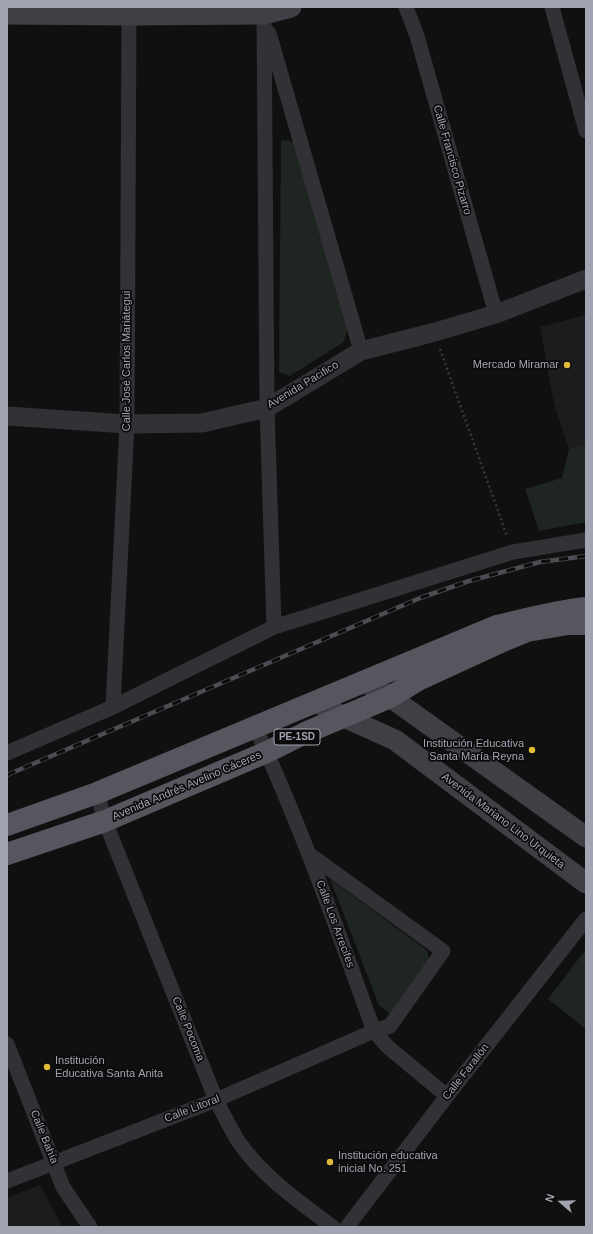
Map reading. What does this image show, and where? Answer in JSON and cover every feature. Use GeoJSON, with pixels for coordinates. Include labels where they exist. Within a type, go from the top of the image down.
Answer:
{"type":"FeatureCollection","features":[{"type":"Feature","properties":{"kind":"highway","name":"PE-1SD"},"geometry":{"type":"LineString","coordinates":[[7,825],[96,794],[497,626],[547,614],[586,608]]}},
{"type":"Feature","properties":{"kind":"highway","name":"Avenida Andrés Avelino Cáceres"},"geometry":{"type":"LineString","coordinates":[[7,854],[105,821],[267,752],[306,733],[390,697],[436,671],[527,631],[568,624],[586,624]]}},
{"type":"Feature","properties":{"kind":"main road"},"geometry":{"type":"LineString","coordinates":[[7,14],[129,15],[262,10],[291,7]]}},
{"type":"Feature","properties":{"kind":"main road"},"geometry":{"type":"LineString","coordinates":[[365,682],[390,697],[586,837]]}},
{"type":"Feature","properties":{"kind":"main road","name":"Avenida Mariano Lino Urquieta"},"geometry":{"type":"LineString","coordinates":[[316,702],[344,717],[395,740],[586,883]]}},
{"type":"Feature","properties":{"kind":"street","name":"Calle Francisco Pizarro"},"geometry":{"type":"LineString","coordinates":[[406,7],[419,44],[496,314]]}},
{"type":"Feature","properties":{"kind":"street"},"geometry":{"type":"LineString","coordinates":[[552,7],[586,131]]}},
{"type":"Feature","properties":{"kind":"street"},"geometry":{"type":"LineString","coordinates":[[262,10],[361,351]]}},
{"type":"Feature","properties":{"kind":"street"},"geometry":{"type":"LineString","coordinates":[[262,10],[267,408],[274,627]]}},
{"type":"Feature","properties":{"kind":"street","name":"Calle José Carlos Mariátegui"},"geometry":{"type":"LineString","coordinates":[[113,707],[128,424],[129,15]]}},
{"type":"Feature","properties":{"kind":"street","name":"Avenida Pacifico"},"geometry":{"type":"LineString","coordinates":[[7,416],[128,424],[202,423],[267,408],[361,351],[435,332],[496,314],[586,279]]}},
{"type":"Feature","properties":{"kind":"street"},"geometry":{"type":"LineString","coordinates":[[7,753],[113,707],[274,627],[513,552],[586,540]]}},
{"type":"Feature","properties":{"kind":"street","name":"Calle Los Arrecifes"},"geometry":{"type":"LineString","coordinates":[[255,727],[267,752],[309,854],[374,1032],[388,1047],[447,1096]]}},
{"type":"Feature","properties":{"kind":"street","name":"Calle Pocoma"},"geometry":{"type":"LineString","coordinates":[[96,794],[105,821],[216,1100],[238,1140],[252,1158],[285,1190],[333,1227]]}},
{"type":"Feature","properties":{"kind":"street","name":"Calle Litoral"},"geometry":{"type":"LineString","coordinates":[[7,1181],[216,1100],[390,1026],[443,951],[309,854]]}},
{"type":"Feature","properties":{"kind":"street","name":"Calle Farallón"},"geometry":{"type":"LineString","coordinates":[[347,1227],[447,1096],[586,919]]}},
{"type":"Feature","properties":{"kind":"street","name":"Calle Bahía"},"geometry":{"type":"LineString","coordinates":[[7,1044],[63,1186],[90,1227]]}},
{"type":"Feature","properties":{"kind":"path"},"geometry":{"type":"LineString","coordinates":[[435,332],[513,552]]}},
{"type":"Feature","properties":{"kind":"shaded area"},"geometry":{"type":"Polygon","coordinates":[[[287,140],[294,143],[348,327],[344,342],[290,376],[279,372],[281,141],[287,140]]]}},
{"type":"Feature","properties":{"kind":"shaded area","name":"Mercado Miramar"},"geometry":{"type":"Polygon","coordinates":[[[586,315],[586,444],[569,449],[554,404],[540,327],[586,315]]]}},
{"type":"Feature","properties":{"kind":"shaded area"},"geometry":{"type":"Polygon","coordinates":[[[586,444],[586,522],[539,531],[525,489],[562,478],[569,449],[586,444]]]}},
{"type":"Feature","properties":{"kind":"shaded area"},"geometry":{"type":"Polygon","coordinates":[[[330,879],[428,951],[428,960],[390,1014],[379,1005],[330,879]]]}},
{"type":"Feature","properties":{"kind":"shaded area"},"geometry":{"type":"Polygon","coordinates":[[[586,949],[586,1029],[548,999],[586,949]]]}},
{"type":"Feature","properties":{"kind":"shaded area"},"geometry":{"type":"Polygon","coordinates":[[[40,1185],[63,1227],[7,1227],[7,1198],[40,1185]]]}},
{"type":"Feature","properties":{"kind":"railway"},"geometry":{"type":"LineString","coordinates":[[7,775],[420,598],[469,581],[540,562],[586,556]]}},
{"type":"Feature","properties":{"kind":"place","name":"Mercado Miramar"},"geometry":{"type":"Point","coordinates":[567,365]}},
{"type":"Feature","properties":{"kind":"place","name":"Institución Educativa Santa María Reyna"},"geometry":{"type":"Point","coordinates":[532,750]}},
{"type":"Feature","properties":{"kind":"place","name":"Institución Educativa Santa Anita"},"geometry":{"type":"Point","coordinates":[47,1067]}},
{"type":"Feature","properties":{"kind":"place","name":"Institución educativa inicial No. 251"},"geometry":{"type":"Point","coordinates":[330,1162]}}]}
